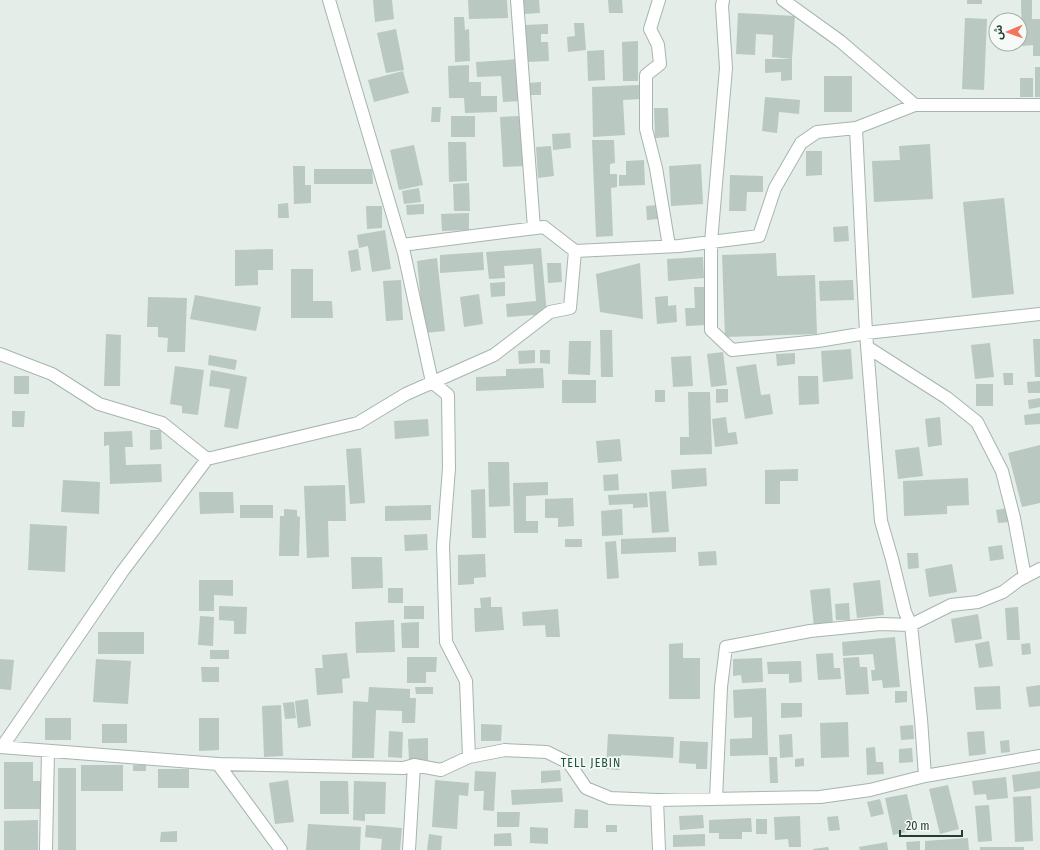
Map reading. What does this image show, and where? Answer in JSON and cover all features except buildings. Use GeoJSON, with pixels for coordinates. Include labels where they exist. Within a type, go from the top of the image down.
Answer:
{"type":"FeatureCollection","features":[{"type":"Feature","properties":{"kind":"street"},"geometry":{"type":"LineString","coordinates":[[329,0],[402,245],[432,382],[448,395],[449,468],[443,546],[446,642],[466,681],[469,757]]}},
{"type":"Feature","properties":{"kind":"street"},"geometry":{"type":"LineString","coordinates":[[517,0],[534,228]]}},
{"type":"Feature","properties":{"kind":"street"},"geometry":{"type":"LineString","coordinates":[[659,0],[650,29],[658,45],[660,64],[646,75],[646,129],[656,168],[669,246]]}},
{"type":"Feature","properties":{"kind":"street"},"geometry":{"type":"LineString","coordinates":[[723,0],[722,6],[726,68],[712,242],[711,330],[732,350],[818,341],[866,333],[1040,314]]}},
{"type":"Feature","properties":{"kind":"street"},"geometry":{"type":"LineString","coordinates":[[783,0],[840,41],[915,105]]}},
{"type":"Feature","properties":{"kind":"street"},"geometry":{"type":"LineString","coordinates":[[402,245],[544,227],[575,251],[669,246],[759,236],[775,188],[800,143],[818,132],[856,128],[915,105],[1040,104]]}},
{"type":"Feature","properties":{"kind":"street"},"geometry":{"type":"LineString","coordinates":[[856,128],[866,333],[881,521],[905,612],[911,625],[922,719],[925,776]]}},
{"type":"Feature","properties":{"kind":"street"},"geometry":{"type":"LineString","coordinates":[[575,251],[570,308],[550,312],[494,355],[406,394],[358,423],[207,459],[122,572],[1,747],[218,764],[404,768],[414,765],[441,770],[469,757],[505,750],[547,752],[568,764],[586,788],[610,798],[657,800],[820,797],[870,790],[925,776],[1040,756]]}},
{"type":"Feature","properties":{"kind":"street"},"geometry":{"type":"LineString","coordinates":[[867,347],[947,398],[977,422],[1002,471],[1014,518],[1025,577]]}},
{"type":"Feature","properties":{"kind":"street"},"geometry":{"type":"LineString","coordinates":[[0,354],[52,374],[98,404],[162,422],[207,459]]}},
{"type":"Feature","properties":{"kind":"street"},"geometry":{"type":"LineString","coordinates":[[716,799],[721,687],[726,647],[810,631],[880,624],[911,625],[951,605],[978,602],[1003,592],[1040,569]]}},
{"type":"Feature","properties":{"kind":"street"},"geometry":{"type":"LineString","coordinates":[[46,850],[48,751]]}},
{"type":"Feature","properties":{"kind":"street"},"geometry":{"type":"LineString","coordinates":[[218,764],[281,850]]}},
{"type":"Feature","properties":{"kind":"street"},"geometry":{"type":"LineString","coordinates":[[408,850],[414,765]]}},
{"type":"Feature","properties":{"kind":"street"},"geometry":{"type":"LineString","coordinates":[[657,800],[658,850]]}},
{"type":"Feature","properties":{"kind":"district","name":"TELL JEBIN"},"geometry":{"type":"Point","coordinates":[591,763]}}]}
